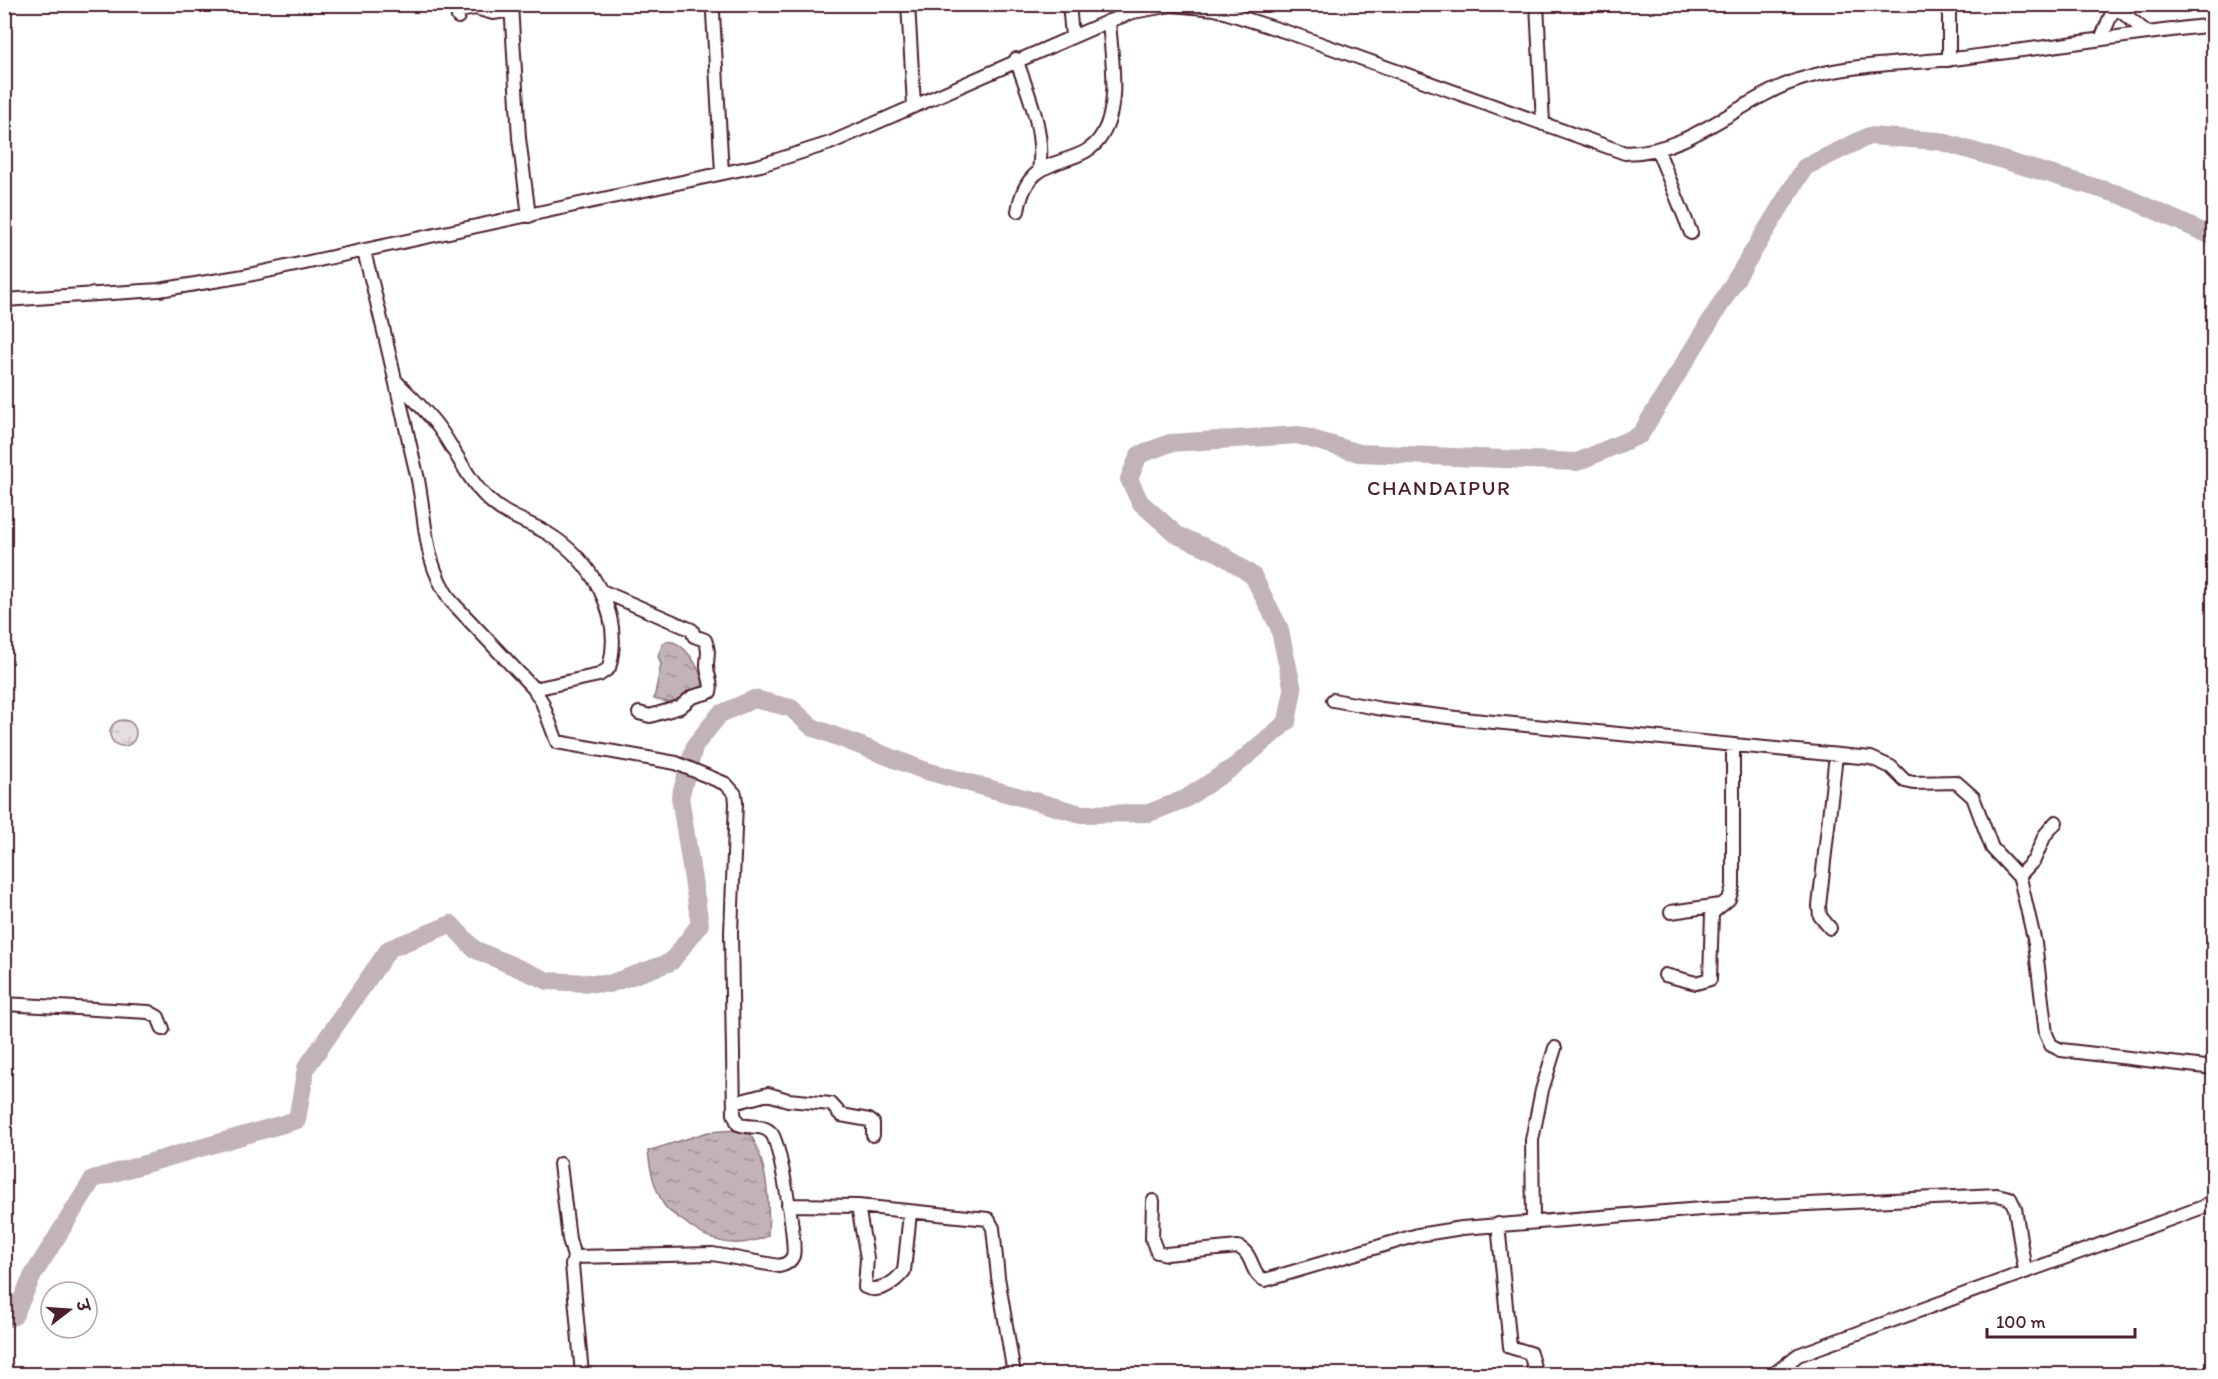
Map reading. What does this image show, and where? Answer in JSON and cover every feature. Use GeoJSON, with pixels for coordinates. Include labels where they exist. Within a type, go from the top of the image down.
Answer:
{"type":"FeatureCollection","features":[{"type":"Feature","properties":{"kind":"street"},"geometry":{"type":"LineString","coordinates":[[908,4],[914,105]]}},
{"type":"Feature","properties":{"kind":"street"},"geometry":{"type":"LineString","coordinates":[[1069,4],[1072,36]]}},
{"type":"Feature","properties":{"kind":"street"},"geometry":{"type":"LineString","coordinates":[[1537,4],[1543,124]]}},
{"type":"Feature","properties":{"kind":"street"},"geometry":{"type":"LineString","coordinates":[[1948,60],[1949,4]]}},
{"type":"Feature","properties":{"kind":"street"},"geometry":{"type":"LineString","coordinates":[[4,300],[159,290],[244,276],[364,252],[771,162],[830,143],[1016,59],[1109,21],[1133,12],[1172,5],[1223,11],[1625,153],[1658,151],[1691,138],[1779,88],[1807,77],[1842,70],[1948,60],[2145,31],[2214,25]]}},
{"type":"Feature","properties":{"kind":"street"},"geometry":{"type":"LineString","coordinates":[[2101,39],[2113,6],[2145,31]]}},
{"type":"Feature","properties":{"kind":"street"},"geometry":{"type":"LineString","coordinates":[[458,17],[460,11],[467,8],[493,13],[512,7],[519,138],[529,216]]}},
{"type":"Feature","properties":{"kind":"street"},"geometry":{"type":"LineString","coordinates":[[713,13],[722,173]]}},
{"type":"Feature","properties":{"kind":"street"},"geometry":{"type":"LineString","coordinates":[[1018,212],[1024,189],[1039,171],[1093,146],[1104,132],[1111,109],[1109,21]]}},
{"type":"Feature","properties":{"kind":"street"},"geometry":{"type":"LineString","coordinates":[[1016,59],[1040,129],[1042,154],[1039,171]]}},
{"type":"Feature","properties":{"kind":"street"},"geometry":{"type":"LineString","coordinates":[[1658,151],[1691,233]]}},
{"type":"Feature","properties":{"kind":"street"},"geometry":{"type":"LineString","coordinates":[[364,252],[417,478],[424,533],[434,572],[452,601],[534,689],[542,702],[556,742],[676,763],[726,784],[735,794],[731,933],[736,1122],[745,1126],[762,1127],[775,1138],[794,1239],[793,1254],[786,1265],[779,1266],[713,1254],[574,1257]]}},
{"type":"Feature","properties":{"kind":"street"},"geometry":{"type":"LineString","coordinates":[[395,380],[438,426],[487,499],[499,509],[558,540],[572,552],[602,591],[610,618],[609,668],[599,675],[534,689]]}},
{"type":"Feature","properties":{"kind":"street"},"geometry":{"type":"LineString","coordinates":[[602,591],[692,630],[694,636],[705,640],[709,649],[707,667],[712,682],[710,692],[692,697],[680,707],[650,716],[639,713]]}},
{"type":"Feature","properties":{"kind":"street"},"geometry":{"type":"LineString","coordinates":[[1333,700],[1383,709],[1462,718],[1836,755],[1883,762],[1905,780],[1914,783],[1948,780],[1963,785],[1973,796],[1992,848],[2019,876],[2035,943],[2046,1034],[2050,1045],[2061,1050],[2214,1068]]}},
{"type":"Feature","properties":{"kind":"street"},"geometry":{"type":"LineString","coordinates":[[1665,975],[1696,983],[1709,981],[1712,913],[1729,899],[1733,886],[1733,744]]}},
{"type":"Feature","properties":{"kind":"street"},"geometry":{"type":"LineString","coordinates":[[1830,928],[1821,916],[1819,906],[1836,755]]}},
{"type":"Feature","properties":{"kind":"street"},"geometry":{"type":"LineString","coordinates":[[2019,876],[2034,860],[2045,835],[2056,822]]}},
{"type":"Feature","properties":{"kind":"street"},"geometry":{"type":"LineString","coordinates":[[1671,912],[1721,905]]}},
{"type":"Feature","properties":{"kind":"street"},"geometry":{"type":"LineString","coordinates":[[4,1004],[149,1012],[158,1017],[163,1029]]}},
{"type":"Feature","properties":{"kind":"street"},"geometry":{"type":"LineString","coordinates":[[1533,1221],[1532,1140],[1542,1090],[1555,1048]]}},
{"type":"Feature","properties":{"kind":"street"},"geometry":{"type":"LineString","coordinates":[[734,1102],[768,1094],[788,1100],[831,1104],[835,1105],[841,1115],[869,1120],[873,1123],[873,1135]]}},
{"type":"Feature","properties":{"kind":"street"},"geometry":{"type":"LineString","coordinates":[[560,1164],[569,1239],[574,1257],[572,1266],[582,1374]]}},
{"type":"Feature","properties":{"kind":"street"},"geometry":{"type":"LineString","coordinates":[[1153,1201],[1152,1239],[1157,1252],[1166,1254],[1238,1247],[1246,1252],[1259,1277],[1265,1280],[1418,1235],[1498,1224],[1702,1209],[1997,1195],[2010,1198],[2016,1208],[2025,1271]]}},
{"type":"Feature","properties":{"kind":"street"},"geometry":{"type":"LineString","coordinates":[[1774,1374],[1798,1355],[2214,1203]]}},
{"type":"Feature","properties":{"kind":"street"},"geometry":{"type":"LineString","coordinates":[[788,1205],[858,1206],[910,1213],[982,1216],[992,1222],[1014,1374]]}},
{"type":"Feature","properties":{"kind":"street"},"geometry":{"type":"LineString","coordinates":[[858,1206],[867,1258],[865,1287],[870,1290],[887,1286],[904,1271],[910,1213]]}},
{"type":"Feature","properties":{"kind":"street"},"geometry":{"type":"LineString","coordinates":[[1498,1224],[1510,1347],[1530,1353],[1536,1374]]}},
{"type":"Feature","properties":{"kind":"green space"},"geometry":{"type":"Polygon","coordinates":[[[123,720],[133,723],[136,733],[133,743],[123,746],[113,743],[110,733],[113,723],[123,720]]]}},
{"type":"Feature","properties":{"kind":"water"},"geometry":{"type":"Polygon","coordinates":[[[674,642],[685,650],[703,681],[702,687],[671,703],[654,699],[661,664],[658,656],[663,643],[674,642]]]}},
{"type":"Feature","properties":{"kind":"water"},"geometry":{"type":"Polygon","coordinates":[[[736,1130],[750,1133],[756,1145],[764,1170],[768,1196],[768,1236],[744,1243],[723,1242],[702,1234],[666,1207],[655,1185],[648,1151],[708,1132],[736,1130]]]}},
{"type":"Feature","properties":{"kind":"waterway"},"geometry":{"type":"LineString","coordinates":[[4,1320],[14,1316],[33,1275],[93,1179],[297,1120],[306,1068],[389,949],[451,924],[474,949],[548,981],[609,984],[671,962],[700,924],[680,797],[695,745],[720,714],[754,699],[791,708],[812,727],[923,770],[1081,814],[1149,813],[1185,799],[1235,766],[1287,722],[1293,690],[1279,627],[1253,576],[1221,554],[1177,535],[1140,502],[1129,479],[1139,455],[1170,443],[1298,435],[1359,453],[1577,462],[1640,435],[1805,167],[1869,136],[1939,141],[2121,195],[2214,237]]}},
{"type":"Feature","properties":{"kind":"district","name":"CHANDAIPUR"},"geometry":{"type":"Point","coordinates":[1439,488]}}]}
